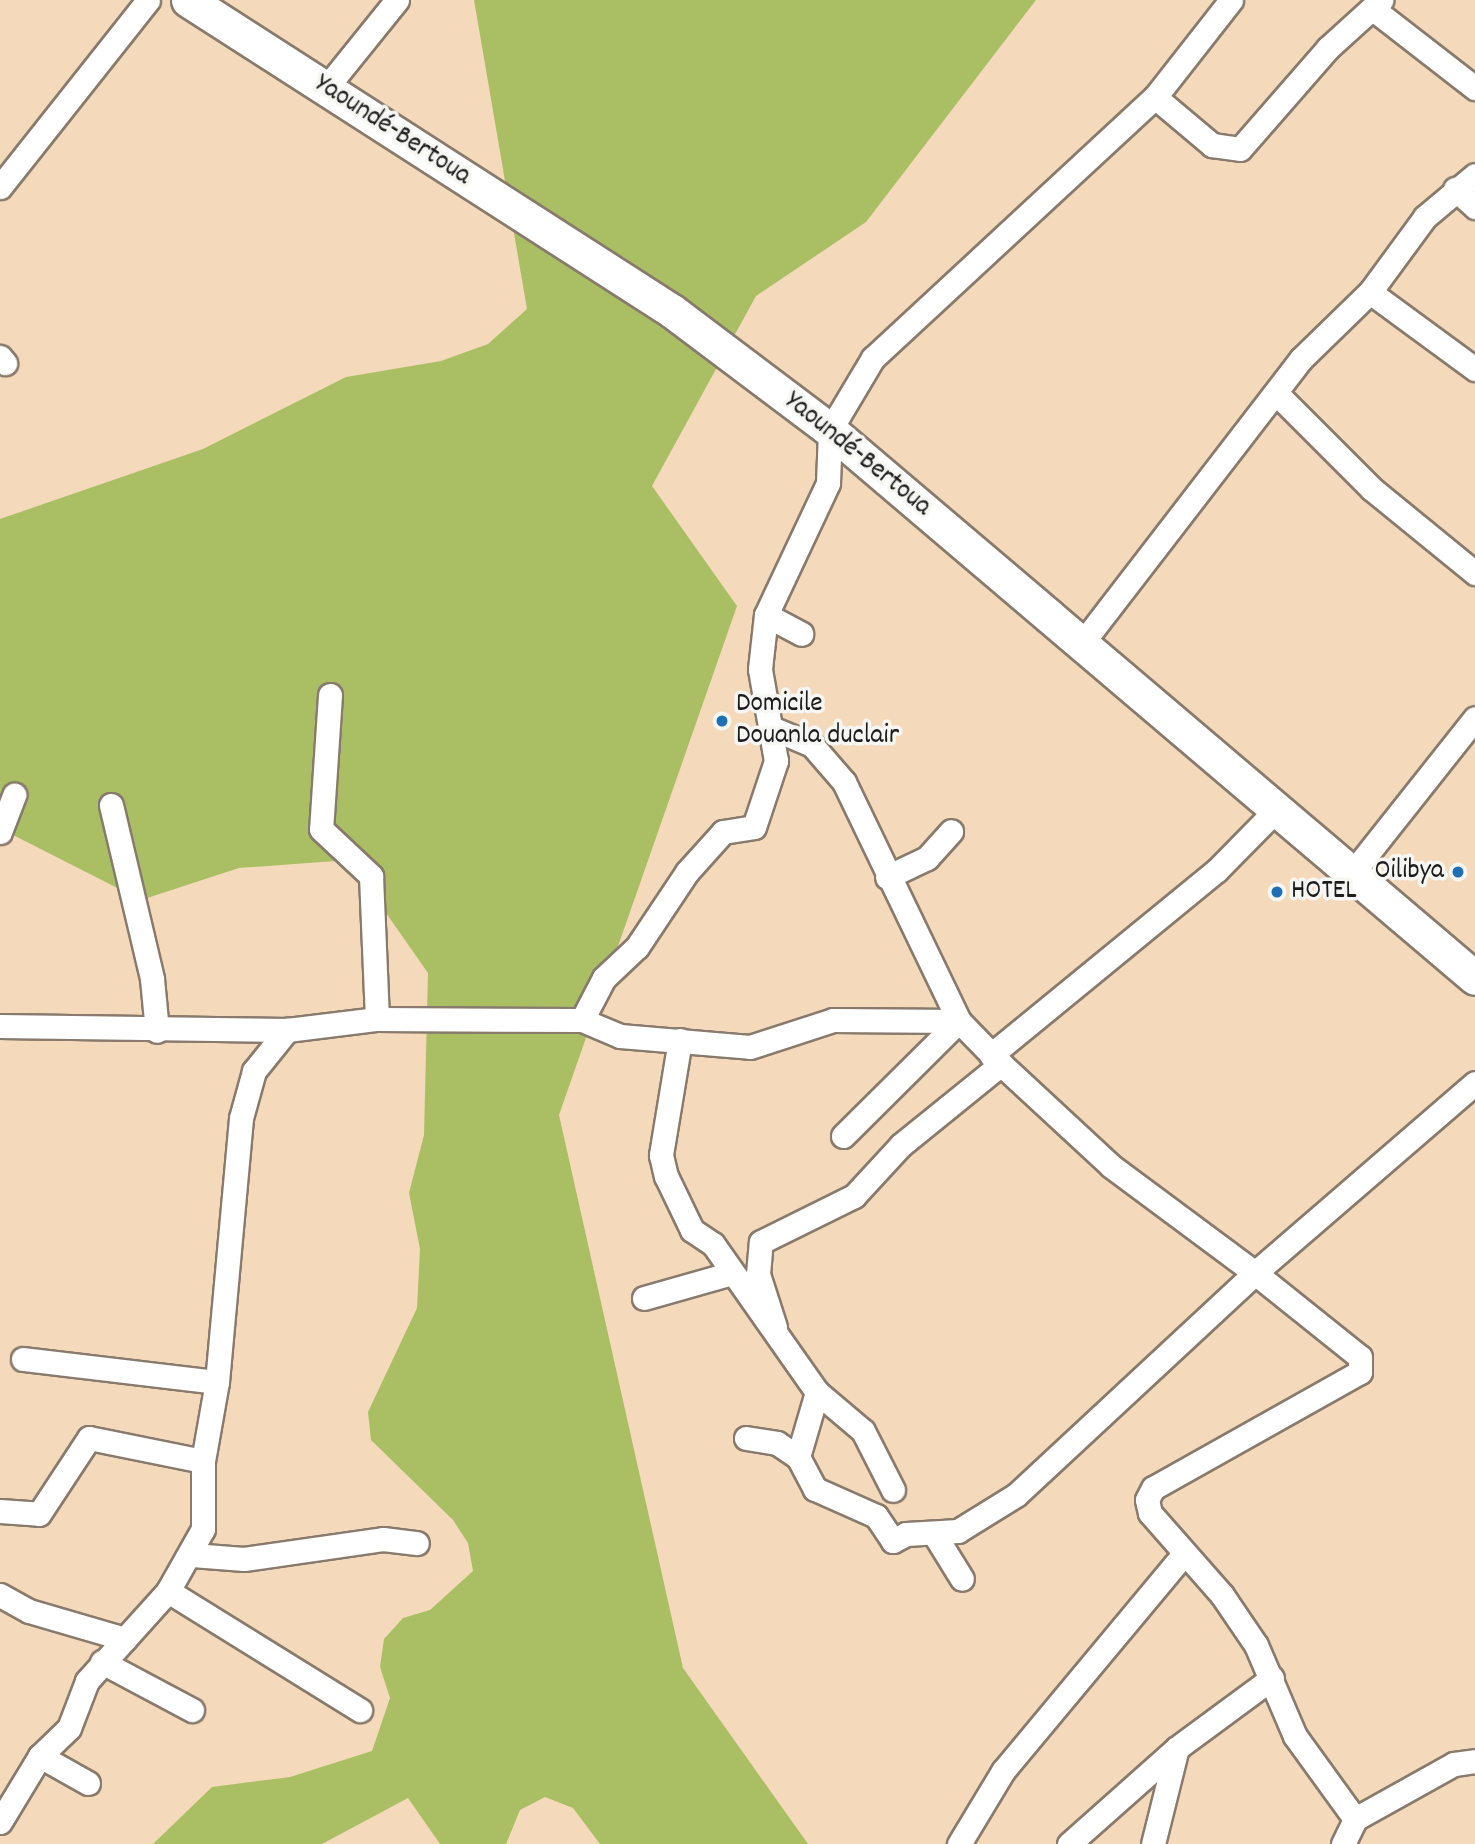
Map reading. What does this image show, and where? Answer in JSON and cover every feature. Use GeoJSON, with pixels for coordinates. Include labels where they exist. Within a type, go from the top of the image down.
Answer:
{"type":"FeatureCollection","features":[{"type":"Feature","properties":{"kind":"highway","name":"Yaoundé-Bertoua"},"geometry":{"type":"LineString","coordinates":[[188,0],[672,311],[830,430],[1083,642],[1275,811],[1353,872],[1475,978]]}},
{"type":"Feature","properties":{"kind":"street"},"geometry":{"type":"LineString","coordinates":[[0,187],[148,0]]}},
{"type":"Feature","properties":{"kind":"street"},"geometry":{"type":"LineString","coordinates":[[326,88],[397,0]]}},
{"type":"Feature","properties":{"kind":"street"},"geometry":{"type":"LineString","coordinates":[[582,1020],[604,978],[637,947],[714,842],[723,832],[754,827],[776,761],[774,729],[760,669],[766,615],[828,482],[830,430],[873,358],[900,330],[1155,97],[1231,0]]}},
{"type":"Feature","properties":{"kind":"street"},"geometry":{"type":"LineString","coordinates":[[1155,97],[1212,145],[1240,149],[1328,48],[1377,4],[1475,88]]}},
{"type":"Feature","properties":{"kind":"street"},"geometry":{"type":"LineString","coordinates":[[1083,642],[1277,394],[1301,359],[1370,292],[1402,244],[1455,189],[1475,175]]}},
{"type":"Feature","properties":{"kind":"street"},"geometry":{"type":"LineString","coordinates":[[1455,189],[1475,207]]}},
{"type":"Feature","properties":{"kind":"street"},"geometry":{"type":"LineString","coordinates":[[1370,292],[1475,369]]}},
{"type":"Feature","properties":{"kind":"street"},"geometry":{"type":"LineString","coordinates":[[1277,394],[1372,489],[1475,573]]}},
{"type":"Feature","properties":{"kind":"street"},"geometry":{"type":"LineString","coordinates":[[766,615],[801,634]]}},
{"type":"Feature","properties":{"kind":"street"},"geometry":{"type":"LineString","coordinates":[[330,695],[321,829],[372,876],[377,1019]]}},
{"type":"Feature","properties":{"kind":"street"},"geometry":{"type":"LineString","coordinates":[[1353,872],[1475,718]]}},
{"type":"Feature","properties":{"kind":"street"},"geometry":{"type":"LineString","coordinates":[[774,729],[826,758],[844,782],[887,877],[959,1021],[996,1060],[1111,1166],[1255,1273],[1363,1366],[1153,1489],[1150,1513],[1182,1556],[1222,1595],[1272,1678],[1301,1746],[1355,1819]]}},
{"type":"Feature","properties":{"kind":"street"},"geometry":{"type":"LineString","coordinates":[[0,832],[14,795]]}},
{"type":"Feature","properties":{"kind":"street"},"geometry":{"type":"LineString","coordinates":[[111,805],[152,979],[157,1031]]}},
{"type":"Feature","properties":{"kind":"street"},"geometry":{"type":"LineString","coordinates":[[775,1327],[756,1260],[761,1242],[854,1196],[901,1146],[996,1060],[1216,871],[1275,811]]}},
{"type":"Feature","properties":{"kind":"street"},"geometry":{"type":"LineString","coordinates":[[887,877],[927,858],[951,831]]}},
{"type":"Feature","properties":{"kind":"street"},"geometry":{"type":"LineString","coordinates":[[0,1026],[157,1031],[287,1030],[377,1019],[582,1020],[620,1035],[750,1046],[833,1020],[959,1021]]}},
{"type":"Feature","properties":{"kind":"street"},"geometry":{"type":"LineString","coordinates":[[843,1136],[959,1021]]}},
{"type":"Feature","properties":{"kind":"street"},"geometry":{"type":"LineString","coordinates":[[0,1822],[40,1756],[69,1728],[76,1702],[103,1662],[168,1591],[192,1555],[203,1529],[203,1461],[217,1382],[240,1118],[254,1071],[287,1030]]}},
{"type":"Feature","properties":{"kind":"street"},"geometry":{"type":"LineString","coordinates":[[680,1040],[661,1155],[692,1230],[713,1244],[729,1274],[775,1327],[817,1392],[863,1431],[893,1490]]}},
{"type":"Feature","properties":{"kind":"street"},"geometry":{"type":"LineString","coordinates":[[746,1438],[778,1443],[798,1457],[815,1489],[876,1516],[893,1541],[906,1534],[936,1537],[958,1531],[1016,1495],[1255,1273],[1475,1083]]}},
{"type":"Feature","properties":{"kind":"street"},"geometry":{"type":"LineString","coordinates":[[644,1298],[729,1274]]}},
{"type":"Feature","properties":{"kind":"street"},"geometry":{"type":"LineString","coordinates":[[23,1359],[217,1382]]}},
{"type":"Feature","properties":{"kind":"street"},"geometry":{"type":"LineString","coordinates":[[798,1457],[817,1392]]}},
{"type":"Feature","properties":{"kind":"street"},"geometry":{"type":"LineString","coordinates":[[0,1511],[39,1514],[89,1438],[203,1461]]}},
{"type":"Feature","properties":{"kind":"street"},"geometry":{"type":"LineString","coordinates":[[936,1537],[962,1579]]}},
{"type":"Feature","properties":{"kind":"street"},"geometry":{"type":"LineString","coordinates":[[192,1555],[244,1559],[383,1539],[417,1543]]}},
{"type":"Feature","properties":{"kind":"street"},"geometry":{"type":"LineString","coordinates":[[959,1844],[1003,1771],[1182,1556]]}},
{"type":"Feature","properties":{"kind":"street"},"geometry":{"type":"LineString","coordinates":[[168,1591],[360,1710]]}},
{"type":"Feature","properties":{"kind":"street"},"geometry":{"type":"LineString","coordinates":[[0,1595],[29,1611],[125,1639]]}},
{"type":"Feature","properties":{"kind":"street"},"geometry":{"type":"LineString","coordinates":[[103,1662],[192,1710]]}},
{"type":"Feature","properties":{"kind":"street"},"geometry":{"type":"LineString","coordinates":[[1069,1844],[1177,1748],[1272,1678]]}},
{"type":"Feature","properties":{"kind":"street"},"geometry":{"type":"LineString","coordinates":[[1153,1844],[1177,1748]]}},
{"type":"Feature","properties":{"kind":"street"},"geometry":{"type":"LineString","coordinates":[[40,1756],[88,1783]]}},
{"type":"Feature","properties":{"kind":"street"},"geometry":{"type":"LineString","coordinates":[[1343,1844],[1355,1819],[1454,1764],[1475,1761]]}},
{"type":"Feature","properties":{"kind":"green space"},"geometry":{"type":"Polygon","coordinates":[[[474,0],[1036,0],[866,222],[756,296],[652,486],[737,606],[559,1115],[683,1668],[808,1844],[600,1844],[573,1808],[545,1797],[520,1810],[506,1844],[440,1844],[408,1798],[322,1844],[153,1844],[212,1787],[290,1777],[372,1751],[390,1698],[380,1667],[384,1639],[403,1618],[430,1610],[473,1571],[468,1543],[453,1520],[371,1440],[368,1412],[417,1308],[420,1249],[409,1193],[424,1135],[428,973],[349,860],[239,868],[141,900],[15,836],[0,811],[0,519],[203,449],[346,377],[441,361],[488,344],[527,309],[474,0]]]}},
{"type":"Feature","properties":{"kind":"place","name":"Domicile Douanla duclair"},"geometry":{"type":"Point","coordinates":[722,721]}},
{"type":"Feature","properties":{"kind":"place","name":"Oilibya"},"geometry":{"type":"Point","coordinates":[1458,872]}},
{"type":"Feature","properties":{"kind":"place","name":"HOTEL"},"geometry":{"type":"Point","coordinates":[1277,892]}}]}
